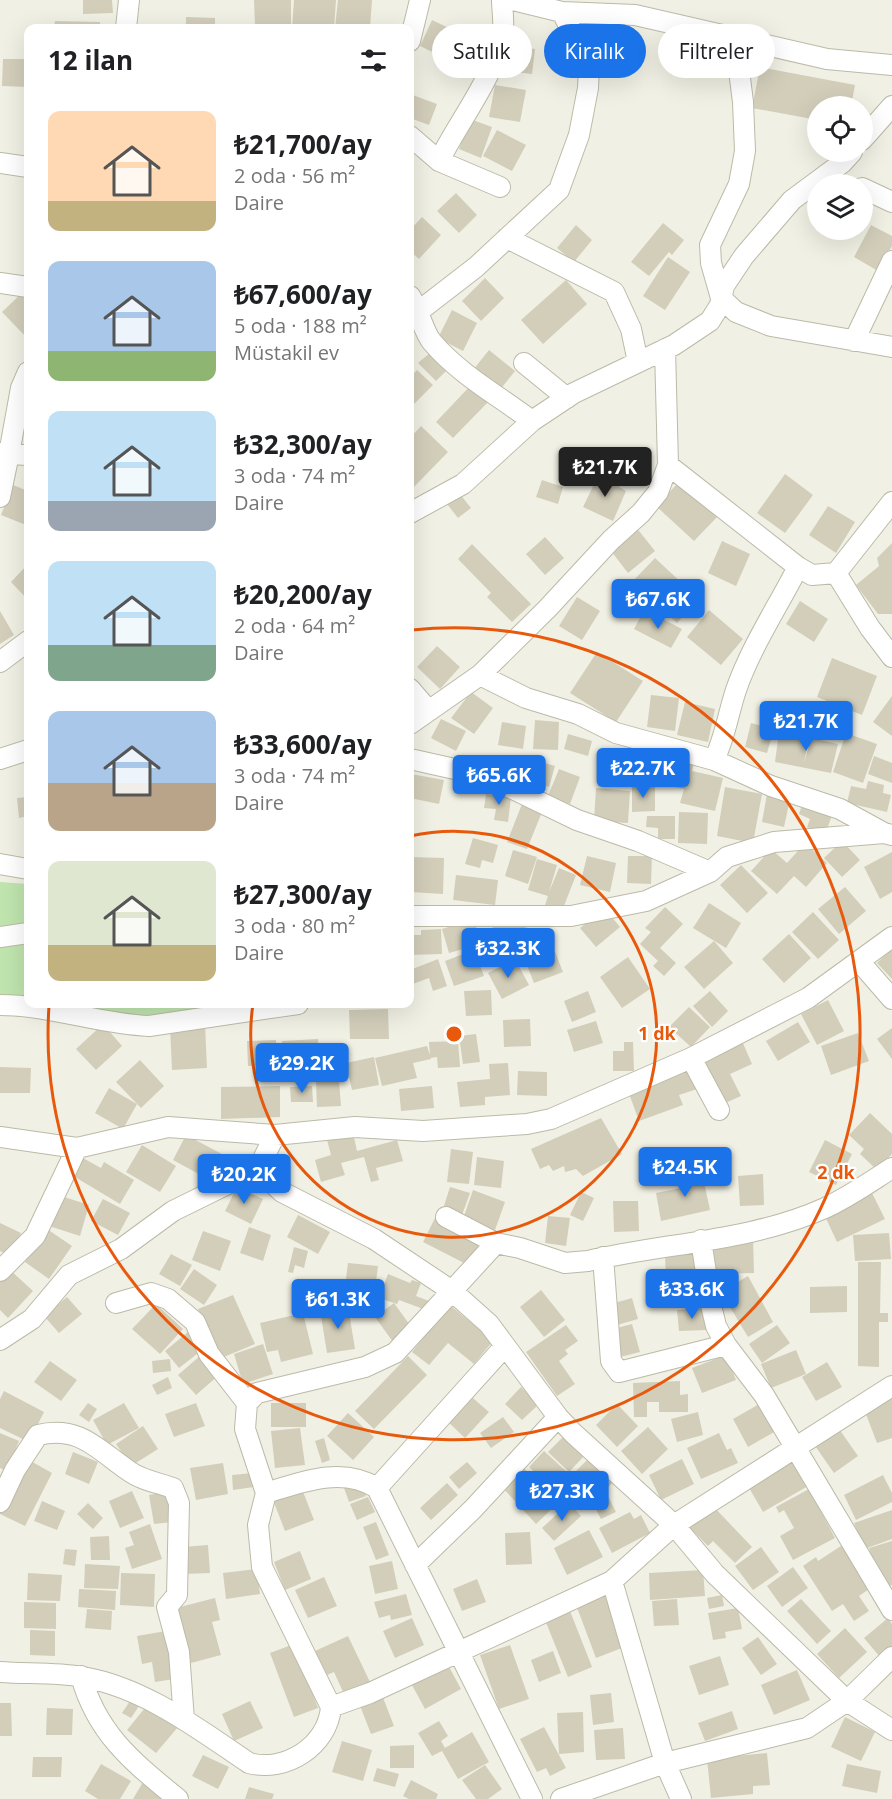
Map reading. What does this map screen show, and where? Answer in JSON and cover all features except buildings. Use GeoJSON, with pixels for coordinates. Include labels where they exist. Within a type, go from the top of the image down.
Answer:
{"type":"FeatureCollection","features":[{"type":"Feature","properties":{"kind":"street"},"geometry":{"type":"LineString","coordinates":[[126,24],[129,0]]}},
{"type":"Feature","properties":{"kind":"street"},"geometry":{"type":"LineString","coordinates":[[414,25],[420,0]]}},
{"type":"Feature","properties":{"kind":"street"},"geometry":{"type":"LineString","coordinates":[[439,161],[455,128],[493,65],[503,28],[502,0]]}},
{"type":"Feature","properties":{"kind":"street"},"geometry":{"type":"LineString","coordinates":[[513,0],[562,12],[638,7],[690,24]]}},
{"type":"Feature","properties":{"kind":"street"},"geometry":{"type":"LineString","coordinates":[[414,307],[476,267],[559,190],[579,135],[587,96],[589,66],[562,12]]}},
{"type":"Feature","properties":{"kind":"street"},"geometry":{"type":"LineString","coordinates":[[775,48],[827,59],[892,65]]}},
{"type":"Feature","properties":{"kind":"street"},"geometry":{"type":"LineString","coordinates":[[740,78],[744,151],[740,184],[710,245],[711,263],[721,298],[736,312],[771,326],[892,347]]}},
{"type":"Feature","properties":{"kind":"street"},"geometry":{"type":"LineString","coordinates":[[873,127],[892,105]]}},
{"type":"Feature","properties":{"kind":"street"},"geometry":{"type":"LineString","coordinates":[[414,139],[439,161],[500,188]]}},
{"type":"Feature","properties":{"kind":"street"},"geometry":{"type":"LineString","coordinates":[[414,511],[463,484],[532,421],[567,398],[665,349],[710,321],[720,305],[724,286],[744,256],[792,200],[841,162]]}},
{"type":"Feature","properties":{"kind":"street"},"geometry":{"type":"LineString","coordinates":[[0,163],[24,166]]}},
{"type":"Feature","properties":{"kind":"street"},"geometry":{"type":"LineString","coordinates":[[873,193],[892,202]]}},
{"type":"Feature","properties":{"kind":"street"},"geometry":{"type":"LineString","coordinates":[[507,238],[614,292],[631,329],[638,362]]}},
{"type":"Feature","properties":{"kind":"street"},"geometry":{"type":"LineString","coordinates":[[854,341],[892,261]]}},
{"type":"Feature","properties":{"kind":"street"},"geometry":{"type":"LineString","coordinates":[[0,284],[24,287]]}},
{"type":"Feature","properties":{"kind":"street"},"geometry":{"type":"LineString","coordinates":[[414,310],[430,340],[449,360],[532,421]]}},
{"type":"Feature","properties":{"kind":"street"},"geometry":{"type":"LineString","coordinates":[[414,721],[480,675],[547,609],[611,540],[641,513],[658,492],[668,465],[665,349]]}},
{"type":"Feature","properties":{"kind":"street"},"geometry":{"type":"LineString","coordinates":[[524,363],[567,398]]}},
{"type":"Feature","properties":{"kind":"street"},"geometry":{"type":"LineString","coordinates":[[0,497],[4,454],[24,381]]}},
{"type":"Feature","properties":{"kind":"street"},"geometry":{"type":"LineString","coordinates":[[4,454],[24,455]]}},
{"type":"Feature","properties":{"kind":"street"},"geometry":{"type":"LineString","coordinates":[[668,465],[798,567],[812,575],[836,573],[892,502]]}},
{"type":"Feature","properties":{"kind":"street"},"geometry":{"type":"LineString","coordinates":[[714,760],[723,743],[736,691],[754,648],[798,567]]}},
{"type":"Feature","properties":{"kind":"street"},"geometry":{"type":"LineString","coordinates":[[836,573],[870,628],[892,657]]}},
{"type":"Feature","properties":{"kind":"street"},"geometry":{"type":"LineString","coordinates":[[0,662],[24,644]]}},
{"type":"Feature","properties":{"kind":"street"},"geometry":{"type":"LineString","coordinates":[[480,675],[526,698],[578,714],[616,732],[714,760],[771,786],[840,809],[888,834]]}},
{"type":"Feature","properties":{"kind":"street"},"geometry":{"type":"LineString","coordinates":[[414,694],[429,711]]}},
{"type":"Feature","properties":{"kind":"street"},"geometry":{"type":"LineString","coordinates":[[0,759],[24,751]]}},
{"type":"Feature","properties":{"kind":"street"},"geometry":{"type":"LineString","coordinates":[[414,760],[486,776],[577,820],[638,841],[710,872]]}},
{"type":"Feature","properties":{"kind":"street"},"geometry":{"type":"LineString","coordinates":[[414,916],[571,916],[646,901],[710,872],[727,857],[774,842],[888,834]]}},
{"type":"Feature","properties":{"kind":"street"},"geometry":{"type":"LineString","coordinates":[[0,864],[24,868]]}},
{"type":"Feature","properties":{"kind":"street"},"geometry":{"type":"LineString","coordinates":[[0,938],[24,934]]}},
{"type":"Feature","properties":{"kind":"street"},"geometry":{"type":"LineString","coordinates":[[0,1137],[77,1148],[168,1127],[275,1135],[356,1127],[423,1131],[527,1124],[551,1119],[691,1058],[808,998],[892,937]]}},
{"type":"Feature","properties":{"kind":"street"},"geometry":{"type":"LineString","coordinates":[[859,961],[892,999]]}},
{"type":"Feature","properties":{"kind":"street"},"geometry":{"type":"LineString","coordinates":[[0,1005],[24,1005]]}},
{"type":"Feature","properties":{"kind":"street"},"geometry":{"type":"LineString","coordinates":[[38,1008],[127,1025],[149,1026],[271,1008]]}},
{"type":"Feature","properties":{"kind":"street"},"geometry":{"type":"LineString","coordinates":[[691,1058],[719,1110]]}},
{"type":"Feature","properties":{"kind":"street"},"geometry":{"type":"LineString","coordinates":[[0,1340],[32,1319],[69,1275],[121,1249],[173,1211],[258,1169],[275,1135]]}},
{"type":"Feature","properties":{"kind":"street"},"geometry":{"type":"LineString","coordinates":[[0,1271],[35,1236],[77,1148]]}},
{"type":"Feature","properties":{"kind":"street"},"geometry":{"type":"LineString","coordinates":[[258,1169],[282,1192],[374,1239],[452,1291],[489,1324],[558,1417],[674,1525],[715,1574],[847,1701],[892,1730]]}},
{"type":"Feature","properties":{"kind":"street"},"geometry":{"type":"LineString","coordinates":[[446,1217],[496,1243],[520,1248],[564,1263],[779,1225],[825,1208],[888,1176]]}},
{"type":"Feature","properties":{"kind":"street"},"geometry":{"type":"LineString","coordinates":[[701,1240],[716,1326],[726,1345],[764,1395],[892,1610]]}},
{"type":"Feature","properties":{"kind":"street"},"geometry":{"type":"LineString","coordinates":[[0,1672],[81,1676],[116,1685],[157,1704],[249,1763],[263,1767],[289,1762],[307,1749],[322,1734],[330,1721],[332,1707],[262,1567],[258,1525],[266,1493],[244,1429],[247,1403],[257,1393],[365,1367],[395,1353],[496,1243]]}},
{"type":"Feature","properties":{"kind":"street"},"geometry":{"type":"LineString","coordinates":[[603,1257],[611,1361],[619,1372],[726,1345]]}},
{"type":"Feature","properties":{"kind":"street"},"geometry":{"type":"LineString","coordinates":[[117,1303],[151,1293],[168,1299],[195,1322],[209,1354],[247,1403]]}},
{"type":"Feature","properties":{"kind":"street"},"geometry":{"type":"LineString","coordinates":[[377,1488],[505,1346]]}},
{"type":"Feature","properties":{"kind":"street"},"geometry":{"type":"LineString","coordinates":[[332,1707],[459,1652],[612,1581],[644,1555],[674,1525],[892,1386]]}},
{"type":"Feature","properties":{"kind":"street"},"geometry":{"type":"LineString","coordinates":[[415,1565],[473,1509],[558,1417]]}},
{"type":"Feature","properties":{"kind":"street"},"geometry":{"type":"LineString","coordinates":[[0,1502],[15,1470],[38,1435],[54,1431],[81,1437],[105,1452],[131,1473],[173,1488],[179,1503],[177,1595],[167,1607],[179,1652],[184,1720]]}},
{"type":"Feature","properties":{"kind":"street"},"geometry":{"type":"LineString","coordinates":[[266,1493],[316,1478],[342,1477],[366,1481],[377,1488],[532,1799]]}},
{"type":"Feature","properties":{"kind":"street"},"geometry":{"type":"LineString","coordinates":[[612,1581],[665,1763],[681,1799]]}},
{"type":"Feature","properties":{"kind":"street"},"geometry":{"type":"LineString","coordinates":[[561,1799],[665,1763],[807,1728],[847,1701],[892,1657]]}},
{"type":"Feature","properties":{"kind":"street"},"geometry":{"type":"LineString","coordinates":[[81,1676],[89,1705],[106,1732],[141,1769],[178,1799]]}},
{"type":"Feature","properties":{"kind":"green space"},"geometry":{"type":"Polygon","coordinates":[[[0,882],[24,884],[24,925],[0,931],[0,882]]]}},
{"type":"Feature","properties":{"kind":"green space"},"geometry":{"type":"Polygon","coordinates":[[[24,940],[24,999],[0,998],[0,945],[24,940]]]}},
{"type":"Feature","properties":{"kind":"green space"},"geometry":{"type":"Polygon","coordinates":[[[80,1008],[231,1008],[150,1019],[80,1008]]]}}]}
